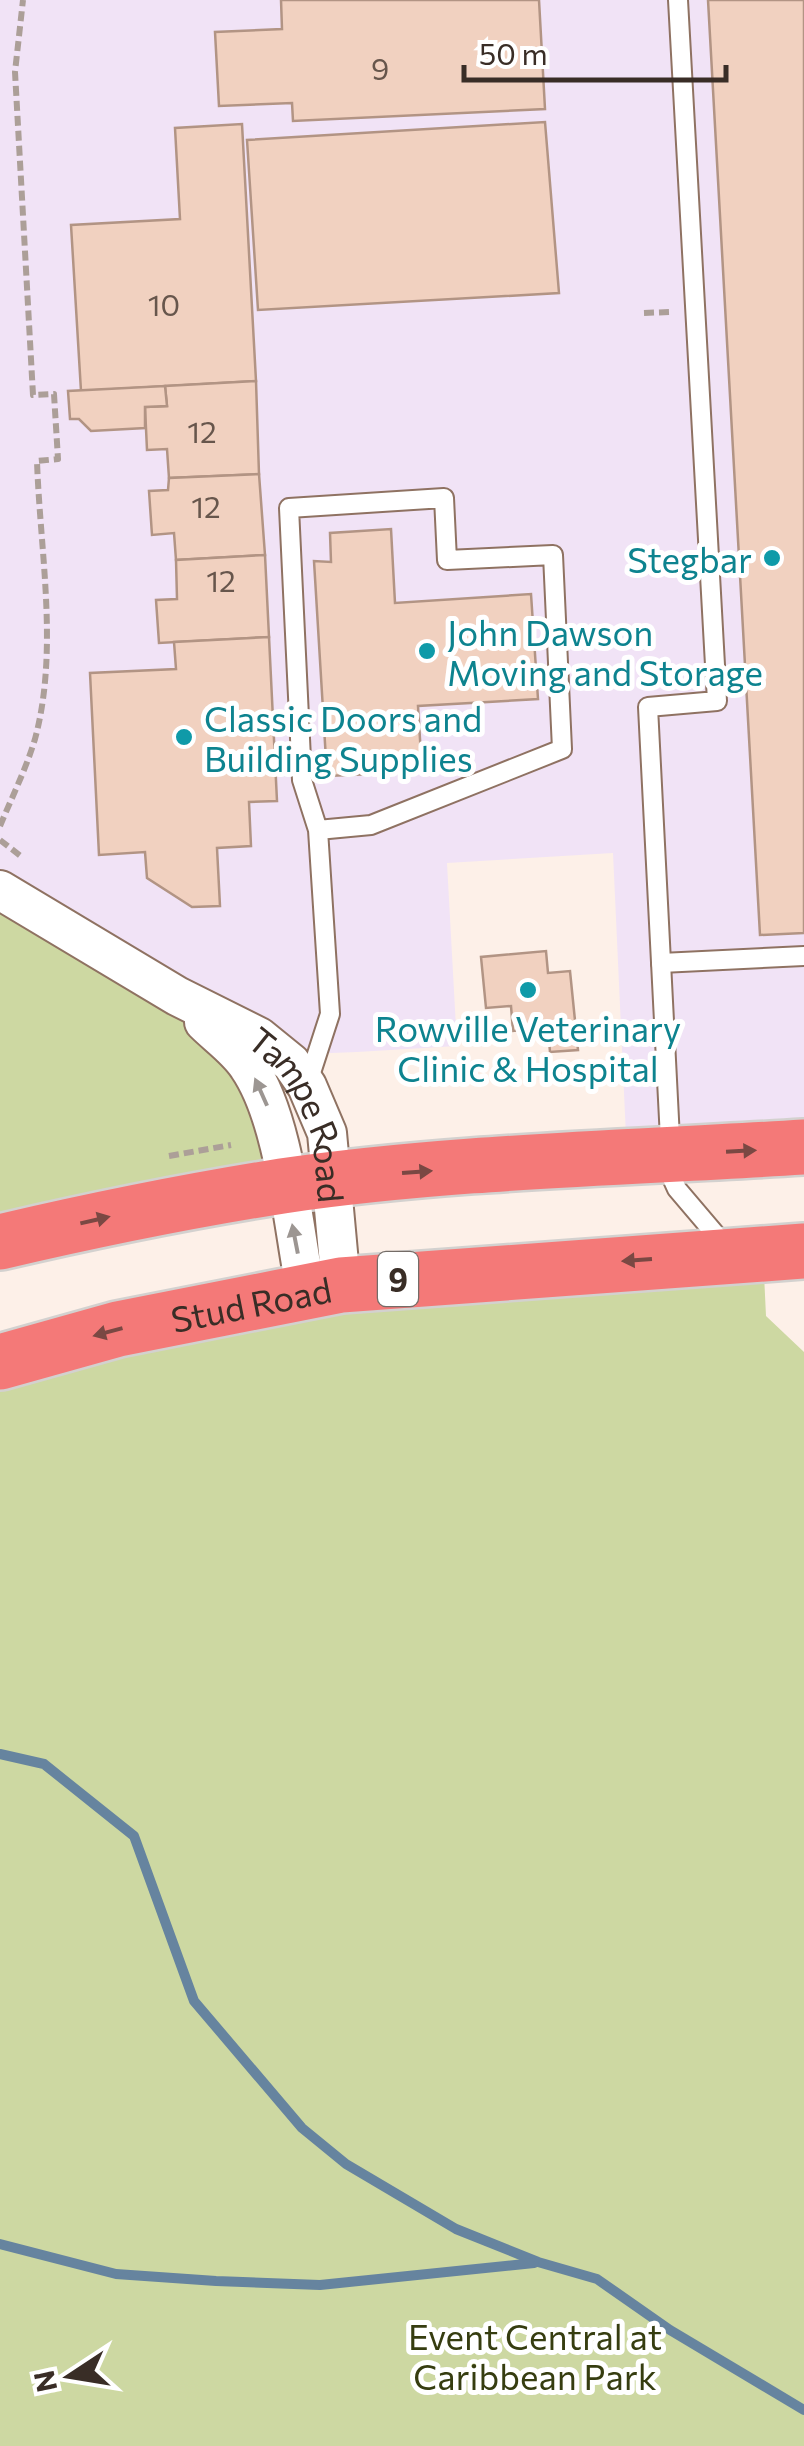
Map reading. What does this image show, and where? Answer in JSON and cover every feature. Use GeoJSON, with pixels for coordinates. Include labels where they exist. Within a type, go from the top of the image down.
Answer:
{"type":"FeatureCollection","features":[{"type":"Feature","properties":{"kind":"highway"},"geometry":{"type":"LineString","coordinates":[[0,1242],[110,1216],[310,1183],[804,1148]]}},
{"type":"Feature","properties":{"kind":"highway","name":"Stud Road"},"geometry":{"type":"LineString","coordinates":[[0,1362],[118,1328],[324,1289],[804,1250]]}},
{"type":"Feature","properties":{"kind":"street","name":"Tampe Road"},"geometry":{"type":"LineString","coordinates":[[0,890],[177,996],[259,1037],[290,1063],[307,1086],[327,1133],[310,1183]]}},
{"type":"Feature","properties":{"kind":"street","name":"Tampe Road"},"geometry":{"type":"LineString","coordinates":[[177,996],[247,1063],[310,1183],[324,1289]]}},
{"type":"Feature","properties":{"kind":"lane"},"geometry":{"type":"LineString","coordinates":[[678,0],[717,702],[648,707],[671,1156],[677,1189],[732,1254]]}},
{"type":"Feature","properties":{"kind":"lane"},"geometry":{"type":"LineString","coordinates":[[307,1086],[330,1014],[318,830],[302,780],[289,508],[444,498],[448,560],[553,556],[562,749],[371,825],[318,830]]}},
{"type":"Feature","properties":{"kind":"lane"},"geometry":{"type":"LineString","coordinates":[[662,963],[804,956]]}},
{"type":"Feature","properties":{"kind":"path"},"geometry":{"type":"LineString","coordinates":[[0,826],[34,739],[40,709],[46,648],[37,461],[58,459],[54,394],[33,395],[15,72],[23,0]]}},
{"type":"Feature","properties":{"kind":"path"},"geometry":{"type":"LineString","coordinates":[[644,313],[681,312]]}},
{"type":"Feature","properties":{"kind":"shaded area"},"geometry":{"type":"Polygon","coordinates":[[[0,0],[804,0],[804,1148],[627,1158],[613,853],[447,863],[457,1046],[281,1055],[0,890],[0,0]]]}},
{"type":"Feature","properties":{"kind":"green space"},"geometry":{"type":"Polygon","coordinates":[[[0,890],[247,1063],[285,1186],[0,1242],[0,890]]]}},
{"type":"Feature","properties":{"kind":"green space","name":"Event Central at Caribbean Park"},"geometry":{"type":"Polygon","coordinates":[[[763,1253],[766,1316],[804,1352],[804,2446],[0,2446],[0,1362],[118,1329],[763,1253]]]}},
{"type":"Feature","properties":{"kind":"building"},"geometry":{"type":"Polygon","coordinates":[[[281,0],[539,0],[545,109],[293,121],[292,103],[219,106],[215,32],[282,29],[281,0]]]}},
{"type":"Feature","properties":{"kind":"building","name":"Stegbar"},"geometry":{"type":"Polygon","coordinates":[[[708,0],[804,0],[804,933],[760,935],[708,0]]]}},
{"type":"Feature","properties":{"kind":"building"},"geometry":{"type":"Polygon","coordinates":[[[545,122],[559,293],[258,310],[247,140],[545,122]]]}},
{"type":"Feature","properties":{"kind":"building"},"geometry":{"type":"Polygon","coordinates":[[[242,124],[256,381],[81,391],[71,225],[180,219],[175,128],[242,124]]]}},
{"type":"Feature","properties":{"kind":"building"},"geometry":{"type":"Polygon","coordinates":[[[256,381],[259,474],[169,478],[167,449],[147,450],[145,407],[167,406],[165,386],[256,381]]]}},
{"type":"Feature","properties":{"kind":"building"},"geometry":{"type":"Polygon","coordinates":[[[165,386],[167,406],[145,407],[145,428],[91,431],[79,419],[70,419],[68,391],[165,386]]]}},
{"type":"Feature","properties":{"kind":"building"},"geometry":{"type":"Polygon","coordinates":[[[259,474],[265,555],[176,560],[174,533],[152,535],[149,491],[168,490],[169,478],[259,474]]]}},
{"type":"Feature","properties":{"kind":"building","name":"John Dawson Moving and Storage"},"geometry":{"type":"Polygon","coordinates":[[[391,529],[395,603],[531,594],[538,699],[418,706],[422,772],[327,776],[314,561],[331,562],[330,533],[391,529]]]}},
{"type":"Feature","properties":{"kind":"building"},"geometry":{"type":"Polygon","coordinates":[[[265,555],[269,637],[159,643],[156,600],[177,599],[176,560],[265,555]]]}},
{"type":"Feature","properties":{"kind":"building","name":"Classic Doors and Building Supplies"},"geometry":{"type":"Polygon","coordinates":[[[269,637],[277,801],[249,802],[251,846],[217,848],[220,906],[192,907],[147,878],[145,852],[99,855],[90,673],[176,669],[174,642],[269,637]]]}},
{"type":"Feature","properties":{"kind":"building","name":"Rowville Veterinary Clinic & Hospital"},"geometry":{"type":"Polygon","coordinates":[[[546,951],[548,973],[570,971],[578,1050],[550,1052],[548,1028],[513,1031],[511,1006],[486,1008],[481,957],[546,951]]]}},
{"type":"Feature","properties":{"kind":"waterway"},"geometry":{"type":"LineString","coordinates":[[0,1754],[44,1764],[134,1836],[194,2001],[302,2128],[346,2164],[456,2229],[538,2262],[597,2279],[670,2330],[804,2410]]}},
{"type":"Feature","properties":{"kind":"waterway"},"geometry":{"type":"LineString","coordinates":[[0,2244],[116,2274],[320,2285],[534,2263]]}},
{"type":"Feature","properties":{"kind":"place","name":"Stegbar"},"geometry":{"type":"Point","coordinates":[772,558]}},
{"type":"Feature","properties":{"kind":"place","name":"John Dawson Moving and Storage"},"geometry":{"type":"Point","coordinates":[427,651]}},
{"type":"Feature","properties":{"kind":"place","name":"Classic Doors and Building Supplies"},"geometry":{"type":"Point","coordinates":[184,737]}},
{"type":"Feature","properties":{"kind":"place","name":"Rowville Veterinary Clinic & Hospital"},"geometry":{"type":"Point","coordinates":[528,990]}}]}
